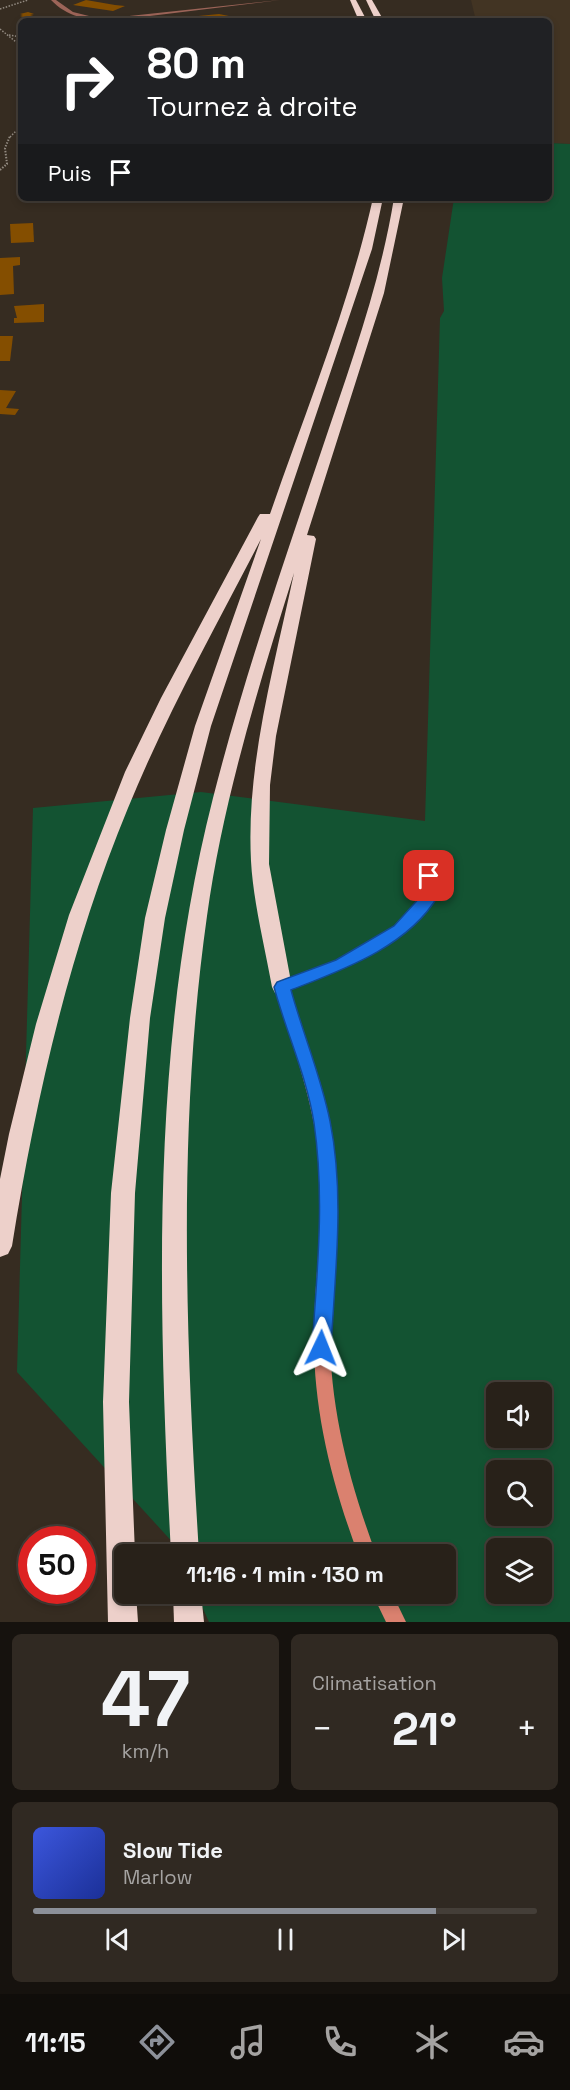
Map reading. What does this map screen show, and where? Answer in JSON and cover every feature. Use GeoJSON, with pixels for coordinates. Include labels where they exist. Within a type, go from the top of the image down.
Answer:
{"type":"FeatureCollection","features":[{"type":"Feature","properties":{"kind":"highway"},"geometry":{"type":"LineString","coordinates":[[353,0],[362,18]]}},
{"type":"Feature","properties":{"kind":"highway"},"geometry":{"type":"LineString","coordinates":[[369,0],[378,18]]}},
{"type":"Feature","properties":{"kind":"highway"},"geometry":{"type":"LineString","coordinates":[[123,1622],[116,1402],[123,1193],[140,1018],[158,907],[175,830],[203,726],[353,293],[367,249],[377,201]]}},
{"type":"Feature","properties":{"kind":"highway"},"geometry":{"type":"LineString","coordinates":[[184,1544],[177,1427],[173,1194],[178,1093],[198,914],[212,840],[240,729],[274,612],[376,301],[398,201]]}},
{"type":"Feature","properties":{"kind":"highway"},"geometry":{"type":"LineString","coordinates":[[0,1246],[7,1200],[44,1030],[87,889],[119,807],[160,721],[296,457]]}},
{"type":"Feature","properties":{"kind":"highway"},"geometry":{"type":"LineString","coordinates":[[282,987],[260,864],[261,785],[267,736],[326,458]]}},
{"type":"Feature","properties":{"kind":"highway"},"geometry":{"type":"LineString","coordinates":[[188,1604],[189,1622]]}},
{"type":"Feature","properties":{"kind":"main road"},"geometry":{"type":"LineString","coordinates":[[282,987],[292,1025],[308,1066],[322,1121],[328,1171],[329,1220],[321,1348],[325,1402],[332,1447],[351,1513],[363,1544]]}},
{"type":"Feature","properties":{"kind":"main road"},"geometry":{"type":"LineString","coordinates":[[387,1604],[396,1622]]}},
{"type":"Feature","properties":{"kind":"street"},"geometry":{"type":"LineString","coordinates":[[53,0],[64,11],[93,18]]}},
{"type":"Feature","properties":{"kind":"street"},"geometry":{"type":"LineString","coordinates":[[191,9],[193,0]]}},
{"type":"Feature","properties":{"kind":"street"},"geometry":{"type":"LineString","coordinates":[[117,18],[279,0]]}},
{"type":"Feature","properties":{"kind":"street"},"geometry":{"type":"LineString","coordinates":[[282,987],[341,964],[399,930],[430,896],[428,856]]}},
{"type":"Feature","properties":{"kind":"path"},"geometry":{"type":"LineString","coordinates":[[0,9],[28,0]]}},
{"type":"Feature","properties":{"kind":"path"},"geometry":{"type":"LineString","coordinates":[[0,29],[18,43]]}},
{"type":"Feature","properties":{"kind":"path"},"geometry":{"type":"LineString","coordinates":[[8,35],[18,37]]}},
{"type":"Feature","properties":{"kind":"path"},"geometry":{"type":"LineString","coordinates":[[0,170],[8,163],[5,148],[11,134],[18,128]]}},
{"type":"Feature","properties":{"kind":"shaded area"},"geometry":{"type":"Polygon","coordinates":[[[471,0],[570,0],[570,144],[552,143],[552,18],[475,18],[471,0]]]}},
{"type":"Feature","properties":{"kind":"green space"},"geometry":{"type":"Polygon","coordinates":[[[552,143],[570,144],[570,1622],[209,1622],[201,1604],[456,1604],[456,1544],[174,1544],[17,1372],[33,808],[201,792],[425,821],[440,318],[444,311],[442,278],[454,201],[552,201],[552,143]]]}},
{"type":"Feature","properties":{"kind":"building"},"geometry":{"type":"Polygon","coordinates":[[[86,0],[125,6],[113,11],[73,5],[86,0]]]}},
{"type":"Feature","properties":{"kind":"building"},"geometry":{"type":"Polygon","coordinates":[[[28,12],[40,18],[26,18],[20,14],[28,12]]]}},
{"type":"Feature","properties":{"kind":"building"},"geometry":{"type":"Polygon","coordinates":[[[219,14],[229,16],[215,18],[188,17],[219,14]]]}},
{"type":"Feature","properties":{"kind":"building"},"geometry":{"type":"Polygon","coordinates":[[[33,223],[34,242],[11,243],[10,224],[33,223]]]}},
{"type":"Feature","properties":{"kind":"building"},"geometry":{"type":"Polygon","coordinates":[[[20,257],[20,265],[13,266],[14,294],[0,295],[0,258],[20,257]]]}},
{"type":"Feature","properties":{"kind":"building"},"geometry":{"type":"Polygon","coordinates":[[[44,304],[44,322],[14,323],[14,318],[17,318],[14,306],[44,304]]]}},
{"type":"Feature","properties":{"kind":"building"},"geometry":{"type":"Polygon","coordinates":[[[0,336],[13,336],[10,361],[0,361],[0,336]]]}},
{"type":"Feature","properties":{"kind":"building"},"geometry":{"type":"Polygon","coordinates":[[[0,390],[16,391],[6,408],[19,409],[15,415],[0,414],[0,390]]]}},
{"type":"Feature","properties":{"kind":"route"},"geometry":{"type":"LineString","coordinates":[[321,1348],[329,1220],[328,1171],[322,1121],[308,1066],[292,1025],[282,987],[341,964],[399,930],[430,896],[429,876]]}}]}
